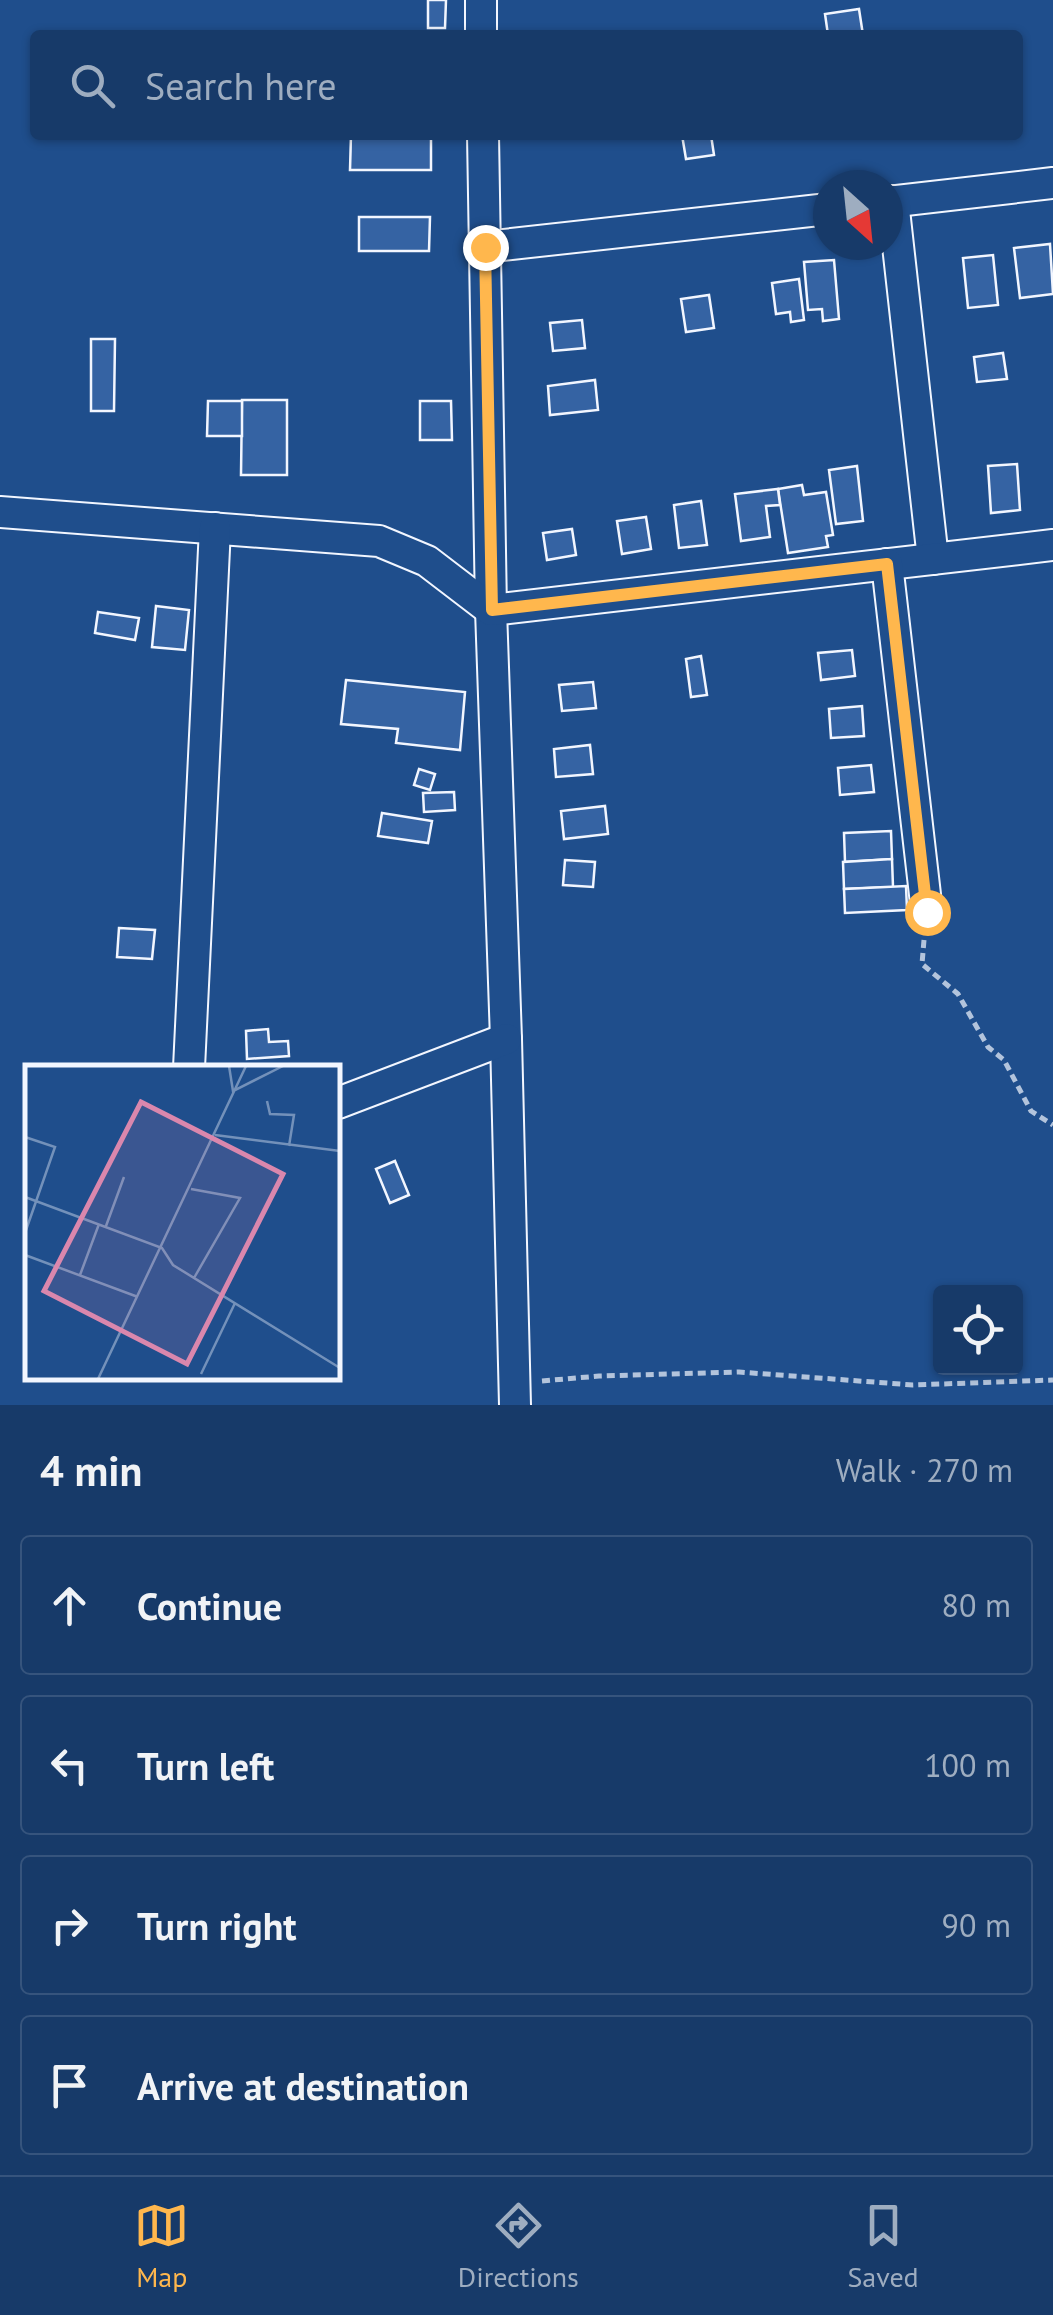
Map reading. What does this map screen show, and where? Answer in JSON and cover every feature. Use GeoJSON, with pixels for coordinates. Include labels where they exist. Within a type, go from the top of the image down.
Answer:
{"type":"FeatureCollection","features":[{"type":"Feature","properties":{"kind":"street"},"geometry":{"type":"LineString","coordinates":[[481,0],[481,30]]}},
{"type":"Feature","properties":{"kind":"street"},"geometry":{"type":"LineString","coordinates":[[483,140],[514,1394]]}},
{"type":"Feature","properties":{"kind":"street"},"geometry":{"type":"LineString","coordinates":[[903,200],[1053,183]]}},
{"type":"Feature","properties":{"kind":"street"},"geometry":{"type":"LineString","coordinates":[[485,247],[813,211]]}},
{"type":"Feature","properties":{"kind":"street"},"geometry":{"type":"LineString","coordinates":[[897,260],[933,559]]}},
{"type":"Feature","properties":{"kind":"street"},"geometry":{"type":"LineString","coordinates":[[0,512],[379,541],[428,561],[492,610],[1053,545]]}},
{"type":"Feature","properties":{"kind":"street"},"geometry":{"type":"LineString","coordinates":[[189,1065],[216,528]]}},
{"type":"Feature","properties":{"kind":"street"},"geometry":{"type":"LineString","coordinates":[[887,564],[927,912]]}},
{"type":"Feature","properties":{"kind":"street"},"geometry":{"type":"LineString","coordinates":[[340,1103],[506,1039]]}},
{"type":"Feature","properties":{"kind":"path"},"geometry":{"type":"LineString","coordinates":[[927,912],[922,964],[958,994],[988,1046],[1004,1060],[1031,1111],[1053,1126]]}},
{"type":"Feature","properties":{"kind":"path"},"geometry":{"type":"LineString","coordinates":[[514,1394],[599,1376],[739,1372],[913,1385],[1053,1380]]}},
{"type":"Feature","properties":{"kind":"building"},"geometry":{"type":"Polygon","coordinates":[[[428,0],[446,0],[445,28],[428,28],[428,0]]]}},
{"type":"Feature","properties":{"kind":"building"},"geometry":{"type":"Polygon","coordinates":[[[859,9],[862,30],[827,30],[825,14],[859,9]]]}},
{"type":"Feature","properties":{"kind":"building"},"geometry":{"type":"Polygon","coordinates":[[[351,140],[431,140],[431,170],[350,170],[351,140]]]}},
{"type":"Feature","properties":{"kind":"building"},"geometry":{"type":"Polygon","coordinates":[[[683,140],[712,140],[714,155],[686,159],[683,140]]]}},
{"type":"Feature","properties":{"kind":"building"},"geometry":{"type":"Polygon","coordinates":[[[359,217],[430,217],[429,251],[359,251],[359,217]]]}},
{"type":"Feature","properties":{"kind":"building"},"geometry":{"type":"Polygon","coordinates":[[[1050,244],[1053,294],[1020,298],[1014,248],[1050,244]]]}},
{"type":"Feature","properties":{"kind":"building"},"geometry":{"type":"Polygon","coordinates":[[[993,255],[998,305],[968,308],[963,258],[993,255]]]}},
{"type":"Feature","properties":{"kind":"building"},"geometry":{"type":"Polygon","coordinates":[[[834,260],[839,319],[823,321],[822,309],[808,310],[804,262],[834,260]]]}},
{"type":"Feature","properties":{"kind":"building"},"geometry":{"type":"Polygon","coordinates":[[[799,279],[804,320],[791,322],[790,312],[776,314],[772,283],[799,279]]]}},
{"type":"Feature","properties":{"kind":"building"},"geometry":{"type":"Polygon","coordinates":[[[709,295],[714,328],[686,332],[681,299],[709,295]]]}},
{"type":"Feature","properties":{"kind":"building"},"geometry":{"type":"Polygon","coordinates":[[[582,320],[585,348],[553,351],[550,323],[582,320]]]}},
{"type":"Feature","properties":{"kind":"building"},"geometry":{"type":"Polygon","coordinates":[[[91,339],[115,339],[114,411],[91,411],[91,339]]]}},
{"type":"Feature","properties":{"kind":"building"},"geometry":{"type":"Polygon","coordinates":[[[1003,353],[1007,379],[977,382],[974,357],[1003,353]]]}},
{"type":"Feature","properties":{"kind":"building"},"geometry":{"type":"Polygon","coordinates":[[[595,380],[598,410],[550,415],[548,386],[595,380]]]}},
{"type":"Feature","properties":{"kind":"building"},"geometry":{"type":"Polygon","coordinates":[[[242,400],[287,400],[287,475],[241,475],[242,400]]]}},
{"type":"Feature","properties":{"kind":"building"},"geometry":{"type":"Polygon","coordinates":[[[208,401],[242,401],[242,436],[207,436],[208,401]]]}},
{"type":"Feature","properties":{"kind":"building"},"geometry":{"type":"Polygon","coordinates":[[[420,401],[451,401],[452,440],[420,440],[420,401]]]}},
{"type":"Feature","properties":{"kind":"building"},"geometry":{"type":"Polygon","coordinates":[[[1017,464],[1020,510],[991,513],[988,466],[1017,464]]]}},
{"type":"Feature","properties":{"kind":"building"},"geometry":{"type":"Polygon","coordinates":[[[857,466],[863,521],[836,524],[829,470],[857,466]]]}},
{"type":"Feature","properties":{"kind":"building"},"geometry":{"type":"Polygon","coordinates":[[[802,485],[804,495],[826,492],[833,535],[826,536],[828,547],[788,553],[778,489],[802,485]]]}},
{"type":"Feature","properties":{"kind":"building"},"geometry":{"type":"Polygon","coordinates":[[[778,489],[780,505],[766,506],[770,537],[741,541],[735,494],[778,489]]]}},
{"type":"Feature","properties":{"kind":"building"},"geometry":{"type":"Polygon","coordinates":[[[701,501],[707,545],[679,548],[674,505],[701,501]]]}},
{"type":"Feature","properties":{"kind":"building"},"geometry":{"type":"Polygon","coordinates":[[[646,517],[651,549],[622,554],[617,521],[646,517]]]}},
{"type":"Feature","properties":{"kind":"building"},"geometry":{"type":"Polygon","coordinates":[[[572,529],[576,555],[547,560],[543,533],[572,529]]]}},
{"type":"Feature","properties":{"kind":"building"},"geometry":{"type":"Polygon","coordinates":[[[156,606],[189,610],[185,650],[152,647],[156,606]]]}},
{"type":"Feature","properties":{"kind":"building"},"geometry":{"type":"Polygon","coordinates":[[[98,612],[139,618],[135,640],[95,633],[98,612]]]}},
{"type":"Feature","properties":{"kind":"building"},"geometry":{"type":"Polygon","coordinates":[[[852,650],[855,676],[821,680],[818,653],[852,650]]]}},
{"type":"Feature","properties":{"kind":"building"},"geometry":{"type":"Polygon","coordinates":[[[701,656],[707,695],[691,697],[686,659],[701,656]]]}},
{"type":"Feature","properties":{"kind":"building"},"geometry":{"type":"Polygon","coordinates":[[[346,680],[465,692],[460,750],[396,743],[398,729],[341,724],[346,680]]]}},
{"type":"Feature","properties":{"kind":"building"},"geometry":{"type":"Polygon","coordinates":[[[593,682],[596,708],[562,711],[559,685],[593,682]]]}},
{"type":"Feature","properties":{"kind":"building"},"geometry":{"type":"Polygon","coordinates":[[[862,706],[864,736],[831,738],[829,709],[862,706]]]}},
{"type":"Feature","properties":{"kind":"building"},"geometry":{"type":"Polygon","coordinates":[[[590,745],[593,774],[556,777],[554,749],[590,745]]]}},
{"type":"Feature","properties":{"kind":"building"},"geometry":{"type":"Polygon","coordinates":[[[871,765],[874,792],[840,795],[838,768],[871,765]]]}},
{"type":"Feature","properties":{"kind":"building"},"geometry":{"type":"Polygon","coordinates":[[[419,769],[435,774],[430,790],[414,785],[419,769]]]}},
{"type":"Feature","properties":{"kind":"building"},"geometry":{"type":"Polygon","coordinates":[[[454,792],[455,810],[424,812],[423,793],[454,792]]]}},
{"type":"Feature","properties":{"kind":"building"},"geometry":{"type":"Polygon","coordinates":[[[605,806],[608,834],[564,839],[561,811],[605,806]]]}},
{"type":"Feature","properties":{"kind":"building"},"geometry":{"type":"Polygon","coordinates":[[[382,813],[432,821],[428,843],[378,836],[382,813]]]}},
{"type":"Feature","properties":{"kind":"building"},"geometry":{"type":"Polygon","coordinates":[[[891,831],[892,859],[845,862],[844,833],[891,831]]]}},
{"type":"Feature","properties":{"kind":"building"},"geometry":{"type":"Polygon","coordinates":[[[892,859],[893,887],[844,889],[843,862],[892,859]]]}},
{"type":"Feature","properties":{"kind":"building"},"geometry":{"type":"Polygon","coordinates":[[[565,860],[595,862],[593,887],[563,885],[565,860]]]}},
{"type":"Feature","properties":{"kind":"building"},"geometry":{"type":"Polygon","coordinates":[[[906,886],[907,910],[845,913],[844,889],[906,886]]]}},
{"type":"Feature","properties":{"kind":"building"},"geometry":{"type":"Polygon","coordinates":[[[119,928],[155,930],[152,959],[117,957],[119,928]]]}},
{"type":"Feature","properties":{"kind":"building"},"geometry":{"type":"Polygon","coordinates":[[[268,1029],[269,1042],[288,1041],[289,1056],[247,1059],[246,1031],[268,1029]]]}},
{"type":"Feature","properties":{"kind":"building"},"geometry":{"type":"Polygon","coordinates":[[[395,1161],[409,1195],[390,1203],[376,1169],[395,1161]]]}},
{"type":"Feature","properties":{"kind":"route"},"geometry":{"type":"LineString","coordinates":[[485,247],[492,610],[887,564],[927,912]]}}]}
